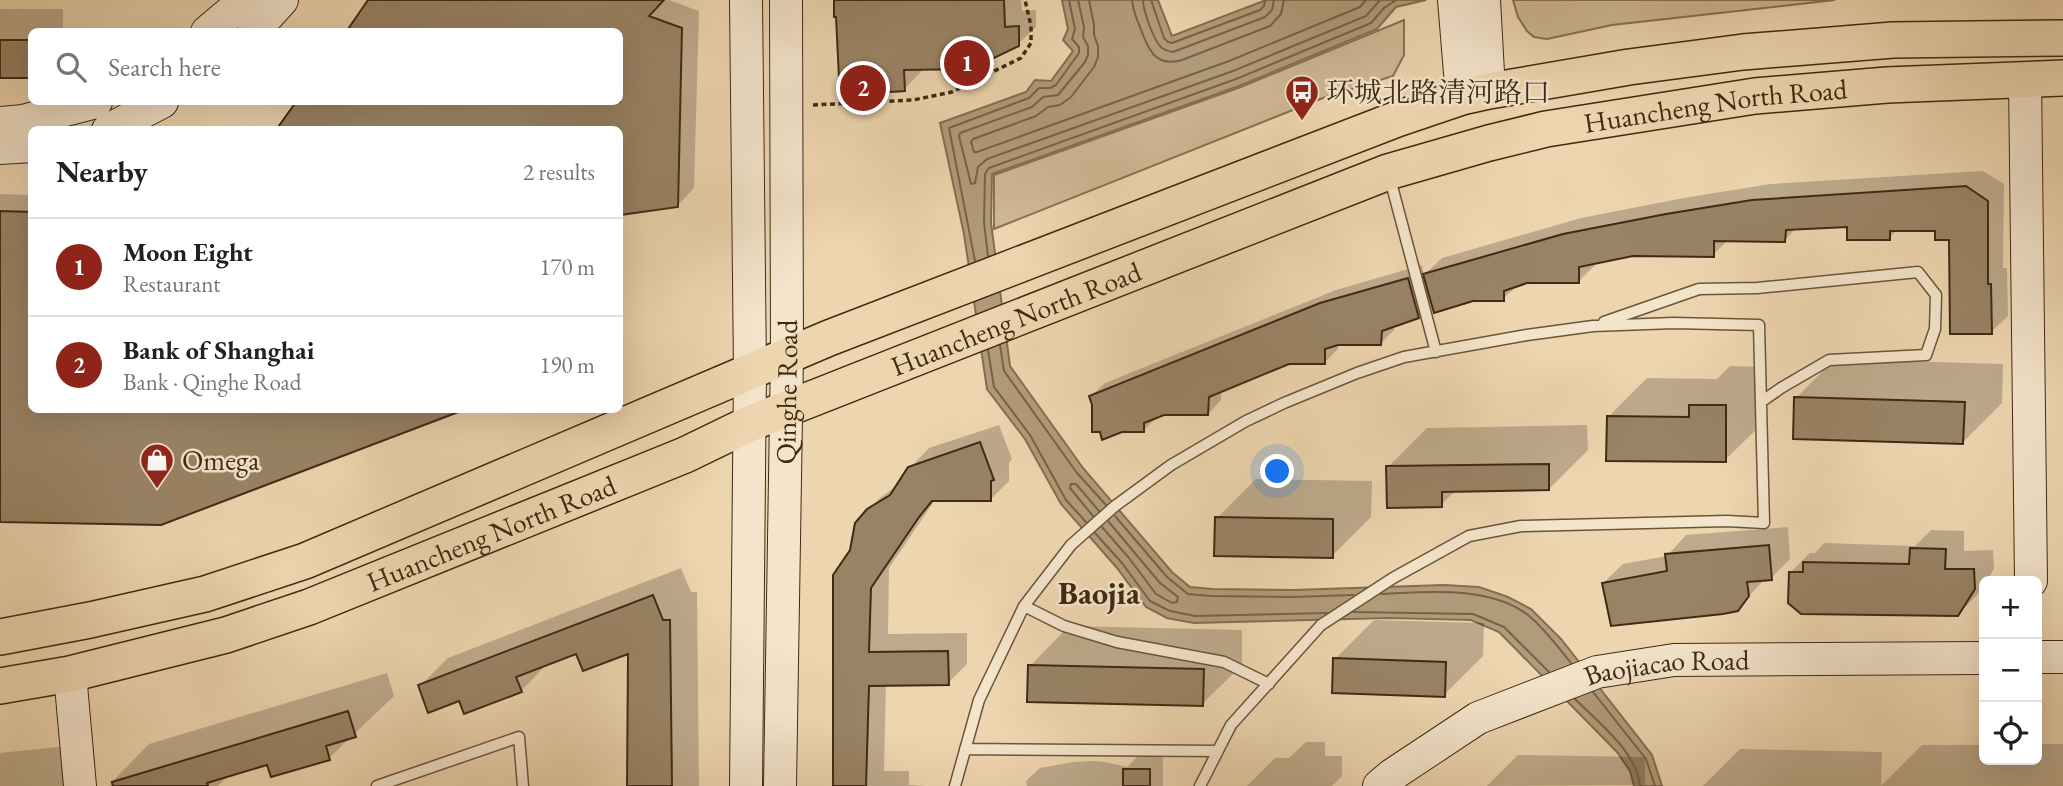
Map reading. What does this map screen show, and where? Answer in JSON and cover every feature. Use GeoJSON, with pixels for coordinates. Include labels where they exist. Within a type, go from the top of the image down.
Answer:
{"type":"FeatureCollection","features":[{"type":"Feature","properties":{"kind":"main road","name":"Huancheng North Road"},"geometry":{"type":"LineString","coordinates":[[0,637],[205,594],[305,561],[787,355],[958,286],[1333,143],[1476,94],[1629,67],[1743,52],[1893,40],[2063,38]]}},
{"type":"Feature","properties":{"kind":"main road","name":"Huancheng North Road"},"geometry":{"type":"LineString","coordinates":[[0,686],[70,674],[226,635],[309,607],[685,455],[786,409],[1388,172],[1546,128],[1755,96],[1887,85],[2063,78]]}},
{"type":"Feature","properties":{"kind":"street"},"geometry":{"type":"LineString","coordinates":[[212,28],[245,0]]}},
{"type":"Feature","properties":{"kind":"street"},"geometry":{"type":"LineString","coordinates":[[257,28],[282,0]]}},
{"type":"Feature","properties":{"kind":"street","name":"Qinghe Road"},"geometry":{"type":"LineString","coordinates":[[746,0],[750,372],[747,786]]}},
{"type":"Feature","properties":{"kind":"street","name":"Qinghe Road"},"geometry":{"type":"LineString","coordinates":[[780,786],[787,355],[786,0]]}},
{"type":"Feature","properties":{"kind":"street"},"geometry":{"type":"LineString","coordinates":[[1454,0],[1476,94]]}},
{"type":"Feature","properties":{"kind":"street"},"geometry":{"type":"LineString","coordinates":[[1476,94],[1483,0]]}},
{"type":"Feature","properties":{"kind":"street"},"geometry":{"type":"LineString","coordinates":[[2025,79],[2031,576]]}},
{"type":"Feature","properties":{"kind":"street"},"geometry":{"type":"LineString","coordinates":[[0,123],[23,121],[84,105]]}},
{"type":"Feature","properties":{"kind":"street"},"geometry":{"type":"LineString","coordinates":[[116,126],[156,105]]}},
{"type":"Feature","properties":{"kind":"street"},"geometry":{"type":"LineString","coordinates":[[0,148],[28,146]]}},
{"type":"Feature","properties":{"kind":"street"},"geometry":{"type":"LineString","coordinates":[[2042,657],[2063,657]]}},
{"type":"Feature","properties":{"kind":"street","name":"Baojiacao Road"},"geometry":{"type":"LineString","coordinates":[[1380,786],[1392,775],[1478,718],[1597,673],[1674,660],[1979,658]]}},
{"type":"Feature","properties":{"kind":"street"},"geometry":{"type":"LineString","coordinates":[[70,674],[80,786]]}},
{"type":"Feature","properties":{"kind":"lane"},"geometry":{"type":"LineString","coordinates":[[1388,172],[1436,352]]}},
{"type":"Feature","properties":{"kind":"lane"},"geometry":{"type":"LineString","coordinates":[[1593,326],[1699,289],[1757,288],[1918,272],[1936,295],[1935,329],[1926,355],[1829,360],[1761,402]]}},
{"type":"Feature","properties":{"kind":"lane"},"geometry":{"type":"LineString","coordinates":[[955,786],[979,700],[1024,606],[1071,545],[1115,506],[1171,465],[1255,416],[1357,373],[1404,358],[1527,335],[1593,326],[1674,323],[1759,325],[1764,523],[1727,521],[1521,526],[1469,536],[1393,578],[1321,625],[1231,725],[1200,786]]}},
{"type":"Feature","properties":{"kind":"lane"},"geometry":{"type":"LineString","coordinates":[[1024,606],[1064,626],[1118,642],[1224,662],[1269,684]]}},
{"type":"Feature","properties":{"kind":"lane"},"geometry":{"type":"LineString","coordinates":[[376,786],[519,737],[523,786]]}},
{"type":"Feature","properties":{"kind":"lane"},"geometry":{"type":"LineString","coordinates":[[965,749],[1218,751]]}},
{"type":"Feature","properties":{"kind":"path"},"geometry":{"type":"LineString","coordinates":[[807,105],[913,100],[952,92],[1020,58],[1031,43],[1031,26],[1025,0]]}},
{"type":"Feature","properties":{"kind":"shaded area"},"geometry":{"type":"Polygon","coordinates":[[[1513,0],[1835,0],[1612,25],[1547,39],[1534,37],[1527,31],[1518,17],[1513,0]]]}},
{"type":"Feature","properties":{"kind":"shaded area"},"geometry":{"type":"Polygon","coordinates":[[[1404,20],[1404,55],[1393,76],[1323,98],[994,229],[994,175],[1241,87],[1404,20]]]}},
{"type":"Feature","properties":{"kind":"water"},"geometry":{"type":"Polygon","coordinates":[[[1062,0],[1158,0],[1172,36],[1266,0],[1426,0],[1396,7],[1377,29],[1239,86],[992,174],[991,223],[1010,366],[1083,468],[1172,572],[1190,587],[1293,590],[1444,585],[1479,587],[1508,597],[1531,609],[1561,639],[1652,755],[1662,786],[1634,786],[1630,771],[1617,752],[1499,632],[1471,620],[1390,618],[1194,623],[1167,618],[1146,607],[1117,568],[1061,504],[1025,439],[987,389],[964,234],[940,123],[1026,92],[1035,80],[1051,81],[1073,51],[1063,40],[1068,29],[1062,0]]]}},
{"type":"Feature","properties":{"kind":"building"},"geometry":{"type":"Polygon","coordinates":[[[368,0],[664,0],[649,16],[682,28],[678,207],[623,215],[623,126],[279,126],[294,105],[623,105],[623,28],[349,28],[368,0]]]}},
{"type":"Feature","properties":{"kind":"building"},"geometry":{"type":"Polygon","coordinates":[[[834,0],[1004,0],[1005,27],[1019,26],[1019,46],[971,69],[904,70],[905,91],[858,94],[839,78],[834,0]]]}},
{"type":"Feature","properties":{"kind":"building"},"geometry":{"type":"Polygon","coordinates":[[[0,40],[28,40],[28,78],[0,78],[0,40]]]}},
{"type":"Feature","properties":{"kind":"building"},"geometry":{"type":"Polygon","coordinates":[[[1966,186],[1988,201],[1988,284],[1991,284],[1992,334],[1950,334],[1949,240],[1935,240],[1935,231],[1890,231],[1890,240],[1847,240],[1847,227],[1786,230],[1785,242],[1714,241],[1714,257],[1633,256],[1579,267],[1579,283],[1527,283],[1504,291],[1504,301],[1473,301],[1434,313],[1423,274],[1563,234],[1752,200],[1966,186]]]}},
{"type":"Feature","properties":{"kind":"building"},"geometry":{"type":"Polygon","coordinates":[[[0,211],[28,212],[28,413],[456,413],[161,525],[0,522],[0,211]]]}},
{"type":"Feature","properties":{"kind":"building"},"geometry":{"type":"Polygon","coordinates":[[[1408,278],[1419,318],[1382,331],[1381,345],[1338,345],[1325,349],[1325,364],[1289,364],[1209,397],[1208,415],[1164,415],[1144,423],[1144,432],[1122,432],[1102,440],[1100,432],[1092,432],[1092,405],[1089,396],[1320,303],[1408,278]]]}},
{"type":"Feature","properties":{"kind":"building"},"geometry":{"type":"Polygon","coordinates":[[[1794,397],[1965,402],[1963,444],[1793,439],[1794,397]]]}},
{"type":"Feature","properties":{"kind":"building"},"geometry":{"type":"Polygon","coordinates":[[[1689,405],[1726,405],[1726,462],[1606,461],[1607,416],[1689,417],[1689,405]]]}},
{"type":"Feature","properties":{"kind":"building"},"geometry":{"type":"Polygon","coordinates":[[[980,442],[994,480],[991,481],[991,501],[932,501],[871,588],[869,652],[948,651],[949,685],[869,686],[866,786],[833,786],[833,575],[850,550],[855,523],[867,509],[890,495],[908,467],[980,442]]]}},
{"type":"Feature","properties":{"kind":"building"},"geometry":{"type":"Polygon","coordinates":[[[1549,464],[1549,490],[1442,492],[1442,507],[1387,508],[1386,466],[1549,464]]]}},
{"type":"Feature","properties":{"kind":"building"},"geometry":{"type":"Polygon","coordinates":[[[1215,517],[1333,519],[1333,558],[1214,556],[1215,517]]]}},
{"type":"Feature","properties":{"kind":"building"},"geometry":{"type":"Polygon","coordinates":[[[1769,545],[1772,580],[1747,582],[1749,596],[1738,611],[1611,626],[1602,583],[1667,571],[1665,554],[1769,545]]]}},
{"type":"Feature","properties":{"kind":"building"},"geometry":{"type":"Polygon","coordinates":[[[1910,548],[1946,549],[1945,569],[1974,569],[1975,589],[1958,616],[1801,614],[1788,603],[1789,572],[1803,572],[1803,562],[1909,564],[1910,548]]]}},
{"type":"Feature","properties":{"kind":"building"},"geometry":{"type":"Polygon","coordinates":[[[653,595],[663,620],[670,620],[672,786],[627,786],[628,654],[583,671],[576,654],[516,677],[522,692],[464,714],[459,701],[428,713],[418,685],[653,595]]]}},
{"type":"Feature","properties":{"kind":"building"},"geometry":{"type":"Polygon","coordinates":[[[1333,658],[1446,662],[1445,697],[1332,693],[1333,658]]]}},
{"type":"Feature","properties":{"kind":"building"},"geometry":{"type":"Polygon","coordinates":[[[1028,665],[1204,669],[1203,706],[1027,702],[1028,665]]]}},
{"type":"Feature","properties":{"kind":"building"},"geometry":{"type":"Polygon","coordinates":[[[348,711],[356,737],[326,746],[330,760],[271,777],[267,765],[207,783],[208,786],[113,786],[112,782],[348,711]]]}},
{"type":"Feature","properties":{"kind":"building"},"geometry":{"type":"Polygon","coordinates":[[[1123,769],[1150,769],[1150,786],[1123,786],[1123,769]]]}},
{"type":"Feature","properties":{"kind":"place","name":"Moon Eight"},"geometry":{"type":"Point","coordinates":[967,63]}},
{"type":"Feature","properties":{"kind":"place","name":"Bank of Shanghai"},"geometry":{"type":"Point","coordinates":[863,88]}},
{"type":"Feature","properties":{"kind":"place","name":"环城北路清河路口"},"geometry":{"type":"Point","coordinates":[1302,122]}},
{"type":"Feature","properties":{"kind":"place","name":"Omega"},"geometry":{"type":"Point","coordinates":[157,490]}},
{"type":"Feature","properties":{"kind":"district","name":"Baojia"},"geometry":{"type":"Point","coordinates":[1099,593]}}]}
